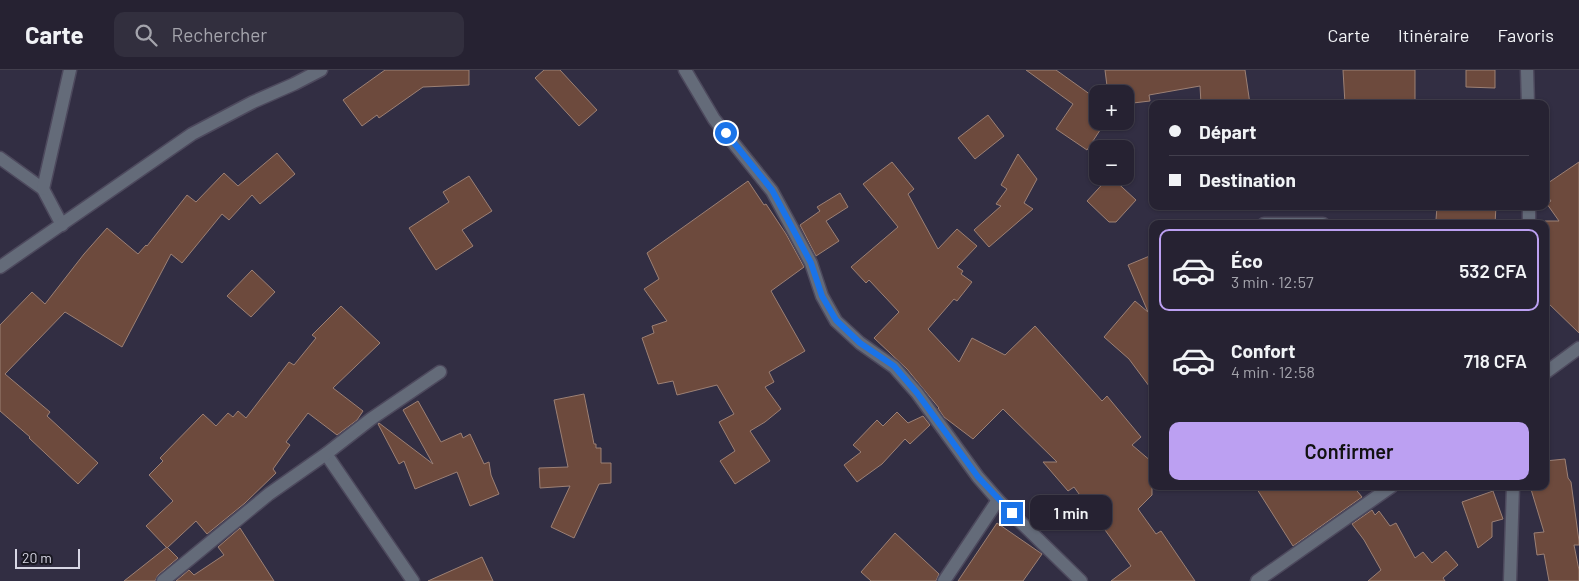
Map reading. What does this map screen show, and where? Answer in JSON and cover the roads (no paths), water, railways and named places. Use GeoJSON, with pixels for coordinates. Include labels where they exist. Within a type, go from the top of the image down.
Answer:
{"type":"FeatureCollection","features":[{"type":"Feature","properties":{"kind":"street"},"geometry":{"type":"LineString","coordinates":[[43,189],[70,70]]}},
{"type":"Feature","properties":{"kind":"street"},"geometry":{"type":"LineString","coordinates":[[0,267],[192,134],[253,102],[321,70]]}},
{"type":"Feature","properties":{"kind":"street"},"geometry":{"type":"LineString","coordinates":[[685,70],[714,119],[772,190],[811,263],[822,296],[836,320],[860,343],[894,366],[917,393],[978,477],[998,500],[1081,581]]}},
{"type":"Feature","properties":{"kind":"street"},"geometry":{"type":"LineString","coordinates":[[1528,70],[1528,100]]}},
{"type":"Feature","properties":{"kind":"street"},"geometry":{"type":"LineString","coordinates":[[0,158],[43,189],[62,225]]}},
{"type":"Feature","properties":{"kind":"street"},"geometry":{"type":"LineString","coordinates":[[1549,370],[1579,348]]}},
{"type":"Feature","properties":{"kind":"street"},"geometry":{"type":"LineString","coordinates":[[163,581],[269,494],[326,454],[371,419],[440,372]]}},
{"type":"Feature","properties":{"kind":"street"},"geometry":{"type":"LineString","coordinates":[[326,454],[413,581]]}},
{"type":"Feature","properties":{"kind":"street"},"geometry":{"type":"LineString","coordinates":[[1256,581],[1386,490]]}},
{"type":"Feature","properties":{"kind":"street"},"geometry":{"type":"LineString","coordinates":[[1510,581],[1513,490]]}},
{"type":"Feature","properties":{"kind":"street"},"geometry":{"type":"LineString","coordinates":[[944,581],[998,500]]}}]}
